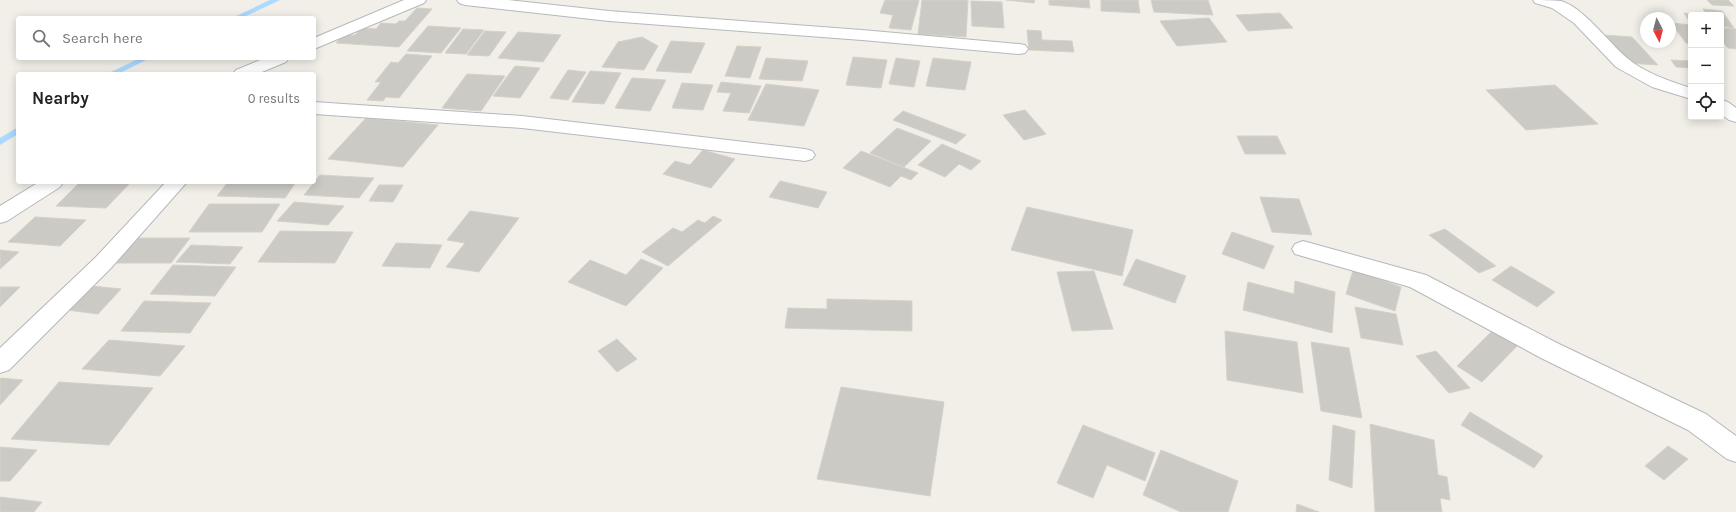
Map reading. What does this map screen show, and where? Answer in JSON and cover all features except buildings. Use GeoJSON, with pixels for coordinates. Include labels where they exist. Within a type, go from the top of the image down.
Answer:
{"type":"FeatureCollection","features":[{"type":"Feature","properties":{"kind":"street"},"geometry":{"type":"LineString","coordinates":[[316,43],[418,0]]}},
{"type":"Feature","properties":{"kind":"street"},"geometry":{"type":"LineString","coordinates":[[465,0],[609,16],[862,35],[1020,49]]}},
{"type":"Feature","properties":{"kind":"street"},"geometry":{"type":"LineString","coordinates":[[1541,0],[1558,6],[1580,20],[1622,63],[1658,83],[1688,93]]}},
{"type":"Feature","properties":{"kind":"street"},"geometry":{"type":"LineString","coordinates":[[247,72],[275,60]]}},
{"type":"Feature","properties":{"kind":"street"},"geometry":{"type":"LineString","coordinates":[[316,108],[522,122],[805,155]]}},
{"type":"Feature","properties":{"kind":"street"},"geometry":{"type":"LineString","coordinates":[[1724,108],[1736,116]]}},
{"type":"Feature","properties":{"kind":"street"},"geometry":{"type":"LineString","coordinates":[[0,216],[50,184]]}},
{"type":"Feature","properties":{"kind":"street"},"geometry":{"type":"LineString","coordinates":[[0,363],[103,263],[175,184]]}},
{"type":"Feature","properties":{"kind":"street"},"geometry":{"type":"LineString","coordinates":[[1302,249],[1418,281],[1550,351],[1697,422],[1736,451]]}},
{"type":"Feature","properties":{"kind":"waterway"},"geometry":{"type":"LineString","coordinates":[[240,16],[276,0]]}},
{"type":"Feature","properties":{"kind":"waterway"},"geometry":{"type":"LineString","coordinates":[[115,72],[142,60]]}},
{"type":"Feature","properties":{"kind":"waterway"},"geometry":{"type":"LineString","coordinates":[[0,142],[16,131]]}}]}
